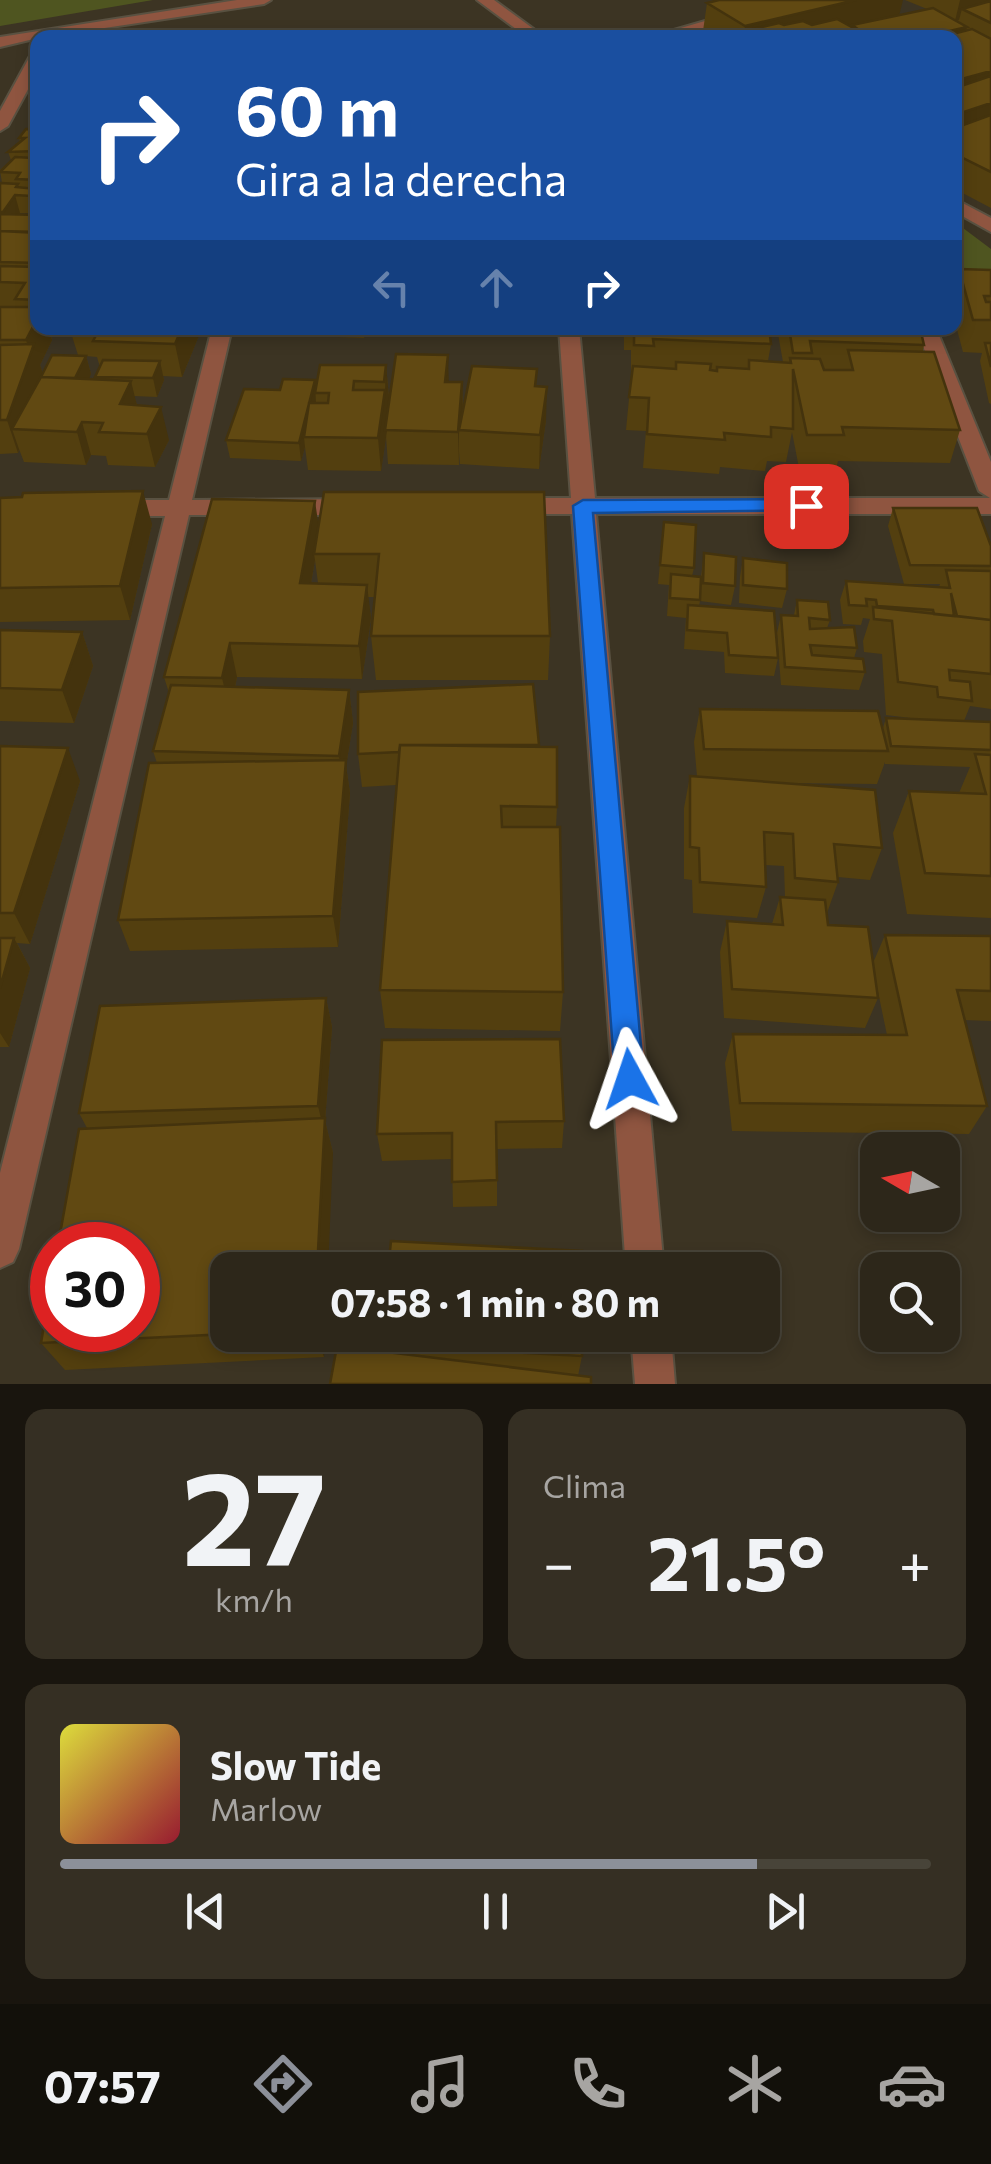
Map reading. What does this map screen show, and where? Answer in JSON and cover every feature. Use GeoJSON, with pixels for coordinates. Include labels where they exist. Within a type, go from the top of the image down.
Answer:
{"type":"FeatureCollection","features":[{"type":"Feature","properties":{"kind":"street"},"geometry":{"type":"LineString","coordinates":[[85,30],[264,0]]}},
{"type":"Feature","properties":{"kind":"street"},"geometry":{"type":"LineString","coordinates":[[484,0],[527,30]]}},
{"type":"Feature","properties":{"kind":"street"},"geometry":{"type":"LineString","coordinates":[[682,30],[795,0]]}},
{"type":"Feature","properties":{"kind":"street"},"geometry":{"type":"LineString","coordinates":[[0,42],[30,38]]}},
{"type":"Feature","properties":{"kind":"street"},"geometry":{"type":"LineString","coordinates":[[0,126],[30,71]]}},
{"type":"Feature","properties":{"kind":"street"},"geometry":{"type":"LineString","coordinates":[[962,208],[991,226]]}},
{"type":"Feature","properties":{"kind":"street"},"geometry":{"type":"LineString","coordinates":[[0,1249],[220,335]]}},
{"type":"Feature","properties":{"kind":"street"},"geometry":{"type":"LineString","coordinates":[[570,335],[645,1252]]}},
{"type":"Feature","properties":{"kind":"street"},"geometry":{"type":"LineString","coordinates":[[929,335],[991,491]]}},
{"type":"Feature","properties":{"kind":"street"},"geometry":{"type":"LineString","coordinates":[[487,506],[991,506]]}},
{"type":"Feature","properties":{"kind":"street"},"geometry":{"type":"LineString","coordinates":[[79,508],[390,507]]}},
{"type":"Feature","properties":{"kind":"street"},"geometry":{"type":"LineString","coordinates":[[652,1352],[655,1384]]}},
{"type":"Feature","properties":{"kind":"green space"},"geometry":{"type":"Polygon","coordinates":[[[0,0],[153,0],[0,26],[0,0]]]}},
{"type":"Feature","properties":{"kind":"green space"},"geometry":{"type":"Polygon","coordinates":[[[962,227],[991,249],[991,273],[962,273],[962,227]]]}},
{"type":"Feature","properties":{"kind":"building"},"geometry":{"type":"Polygon","coordinates":[[[856,0],[745,26],[707,3],[856,0]]]}},
{"type":"Feature","properties":{"kind":"building"},"geometry":{"type":"Polygon","coordinates":[[[991,1],[991,23],[962,9],[991,1]]]}},
{"type":"Feature","properties":{"kind":"building"},"geometry":{"type":"Polygon","coordinates":[[[933,8],[967,27],[859,30],[852,25],[933,8]]]}},
{"type":"Feature","properties":{"kind":"building"},"geometry":{"type":"Polygon","coordinates":[[[837,19],[857,30],[749,30],[779,23],[803,21],[812,25],[837,19]]]}},
{"type":"Feature","properties":{"kind":"building"},"geometry":{"type":"Polygon","coordinates":[[[972,29],[991,39],[991,71],[962,79],[962,32],[972,29]]]}},
{"type":"Feature","properties":{"kind":"building"},"geometry":{"type":"Polygon","coordinates":[[[991,76],[991,103],[962,113],[962,86],[991,76]]]}},
{"type":"Feature","properties":{"kind":"building"},"geometry":{"type":"Polygon","coordinates":[[[991,115],[991,172],[962,158],[962,125],[991,115]]]}},
{"type":"Feature","properties":{"kind":"building"},"geometry":{"type":"Polygon","coordinates":[[[30,129],[30,151],[8,152],[25,138],[19,138],[30,129]]]}},
{"type":"Feature","properties":{"kind":"building"},"geometry":{"type":"Polygon","coordinates":[[[15,157],[30,158],[30,180],[16,179],[20,173],[0,172],[15,157]]]}},
{"type":"Feature","properties":{"kind":"building"},"geometry":{"type":"Polygon","coordinates":[[[0,183],[30,188],[30,196],[15,195],[0,212],[0,183]]]}},
{"type":"Feature","properties":{"kind":"building"},"geometry":{"type":"Polygon","coordinates":[[[0,214],[30,215],[30,233],[0,231],[0,214]]]}},
{"type":"Feature","properties":{"kind":"building"},"geometry":{"type":"Polygon","coordinates":[[[0,231],[30,232],[30,263],[0,262],[0,231]]]}},
{"type":"Feature","properties":{"kind":"building"},"geometry":{"type":"Polygon","coordinates":[[[0,266],[30,267],[30,300],[15,299],[25,283],[0,282],[0,266]]]}},
{"type":"Feature","properties":{"kind":"building"},"geometry":{"type":"Polygon","coordinates":[[[962,269],[991,270],[991,296],[984,296],[986,302],[991,302],[991,320],[973,320],[962,269]]]}},
{"type":"Feature","properties":{"kind":"building"},"geometry":{"type":"Polygon","coordinates":[[[0,307],[30,307],[30,332],[26,340],[0,340],[0,307]]]}},
{"type":"Feature","properties":{"kind":"building"},"geometry":{"type":"Polygon","coordinates":[[[96,335],[179,335],[175,344],[93,341],[96,335]]]}},
{"type":"Feature","properties":{"kind":"building"},"geometry":{"type":"Polygon","coordinates":[[[634,335],[770,335],[771,344],[653,339],[654,346],[634,345],[634,335]]]}},
{"type":"Feature","properties":{"kind":"building"},"geometry":{"type":"Polygon","coordinates":[[[790,335],[922,335],[924,345],[810,341],[812,353],[793,353],[790,335]]]}},
{"type":"Feature","properties":{"kind":"building"},"geometry":{"type":"Polygon","coordinates":[[[985,343],[991,343],[991,367],[985,343]]]}},
{"type":"Feature","properties":{"kind":"building"},"geometry":{"type":"Polygon","coordinates":[[[34,344],[7,420],[0,420],[0,345],[34,344]]]}},
{"type":"Feature","properties":{"kind":"building"},"geometry":{"type":"Polygon","coordinates":[[[848,350],[934,352],[960,430],[842,427],[844,435],[807,435],[793,369],[793,429],[771,427],[771,437],[724,433],[725,440],[647,434],[649,398],[629,397],[633,366],[676,369],[676,362],[711,364],[710,370],[717,371],[717,367],[749,369],[749,360],[791,363],[790,358],[820,359],[824,370],[853,370],[848,350]]]}},
{"type":"Feature","properties":{"kind":"building"},"geometry":{"type":"Polygon","coordinates":[[[396,354],[448,355],[445,382],[462,382],[458,432],[385,430],[396,354]]]}},
{"type":"Feature","properties":{"kind":"building"},"geometry":{"type":"Polygon","coordinates":[[[52,355],[86,356],[75,378],[41,377],[52,355]]]}},
{"type":"Feature","properties":{"kind":"building"},"geometry":{"type":"Polygon","coordinates":[[[103,360],[160,361],[153,378],[95,377],[103,360]]]}},
{"type":"Feature","properties":{"kind":"building"},"geometry":{"type":"Polygon","coordinates":[[[320,365],[386,365],[384,382],[354,381],[353,390],[385,390],[378,438],[304,437],[309,403],[328,403],[329,393],[315,393],[320,365]]]}},
{"type":"Feature","properties":{"kind":"building"},"geometry":{"type":"Polygon","coordinates":[[[472,366],[537,369],[535,386],[547,387],[540,435],[459,430],[472,366]]]}},
{"type":"Feature","properties":{"kind":"building"},"geometry":{"type":"Polygon","coordinates":[[[41,377],[131,381],[120,404],[161,407],[147,434],[99,432],[103,423],[82,422],[77,432],[12,429],[41,377]]]}},
{"type":"Feature","properties":{"kind":"building"},"geometry":{"type":"Polygon","coordinates":[[[283,379],[315,380],[299,443],[226,440],[244,389],[280,390],[283,379]]]}},
{"type":"Feature","properties":{"kind":"building"},"geometry":{"type":"Polygon","coordinates":[[[143,491],[120,586],[0,588],[0,498],[22,497],[23,493],[143,491]]]}},
{"type":"Feature","properties":{"kind":"building"},"geometry":{"type":"Polygon","coordinates":[[[324,492],[544,492],[550,636],[371,636],[379,554],[314,554],[324,492]]]}},
{"type":"Feature","properties":{"kind":"building"},"geometry":{"type":"Polygon","coordinates":[[[212,499],[315,501],[300,583],[367,585],[359,646],[230,643],[222,678],[164,677],[212,499]]]}},
{"type":"Feature","properties":{"kind":"building"},"geometry":{"type":"Polygon","coordinates":[[[893,508],[977,508],[991,546],[991,566],[910,565],[893,508]]]}},
{"type":"Feature","properties":{"kind":"building"},"geometry":{"type":"Polygon","coordinates":[[[664,522],[696,525],[694,568],[660,565],[664,522]]]}},
{"type":"Feature","properties":{"kind":"building"},"geometry":{"type":"Polygon","coordinates":[[[704,553],[736,557],[735,586],[703,583],[704,553]]]}},
{"type":"Feature","properties":{"kind":"building"},"geometry":{"type":"Polygon","coordinates":[[[743,558],[787,563],[787,589],[743,585],[743,558]]]}},
{"type":"Feature","properties":{"kind":"building"},"geometry":{"type":"Polygon","coordinates":[[[946,570],[991,571],[991,620],[957,616],[951,593],[954,616],[934,614],[933,610],[877,606],[876,600],[866,599],[867,606],[849,605],[846,581],[950,588],[946,570]]]}},
{"type":"Feature","properties":{"kind":"building"},"geometry":{"type":"Polygon","coordinates":[[[671,574],[701,577],[700,600],[670,598],[671,574]]]}},
{"type":"Feature","properties":{"kind":"building"},"geometry":{"type":"Polygon","coordinates":[[[797,600],[828,602],[830,620],[809,618],[810,629],[854,627],[857,648],[810,645],[812,655],[863,659],[865,672],[785,667],[781,615],[798,616],[797,600]]]}},
{"type":"Feature","properties":{"kind":"building"},"geometry":{"type":"Polygon","coordinates":[[[688,605],[774,611],[778,658],[729,655],[727,633],[687,630],[688,605]]]}},
{"type":"Feature","properties":{"kind":"building"},"geometry":{"type":"Polygon","coordinates":[[[873,607],[991,620],[991,674],[949,670],[950,680],[970,682],[972,701],[938,697],[937,687],[898,682],[892,621],[874,619],[873,607]]]}},
{"type":"Feature","properties":{"kind":"building"},"geometry":{"type":"Polygon","coordinates":[[[0,630],[82,632],[62,690],[0,688],[0,630]]]}},
{"type":"Feature","properties":{"kind":"building"},"geometry":{"type":"Polygon","coordinates":[[[533,684],[539,745],[400,745],[399,752],[358,754],[358,692],[533,684]]]}},
{"type":"Feature","properties":{"kind":"building"},"geometry":{"type":"Polygon","coordinates":[[[171,685],[349,690],[339,756],[153,751],[171,685]]]}},
{"type":"Feature","properties":{"kind":"building"},"geometry":{"type":"Polygon","coordinates":[[[700,709],[878,711],[888,751],[704,749],[700,709]]]}},
{"type":"Feature","properties":{"kind":"building"},"geometry":{"type":"Polygon","coordinates":[[[886,718],[991,722],[991,750],[891,746],[886,718]]]}},
{"type":"Feature","properties":{"kind":"building"},"geometry":{"type":"Polygon","coordinates":[[[400,745],[557,747],[557,807],[501,806],[502,827],[560,827],[563,992],[380,990],[400,745]]]}},
{"type":"Feature","properties":{"kind":"building"},"geometry":{"type":"Polygon","coordinates":[[[0,746],[68,748],[14,913],[0,913],[0,746]]]}},
{"type":"Feature","properties":{"kind":"building"},"geometry":{"type":"Polygon","coordinates":[[[975,754],[991,755],[991,876],[925,873],[909,791],[986,794],[975,754]]]}},
{"type":"Feature","properties":{"kind":"building"},"geometry":{"type":"Polygon","coordinates":[[[346,760],[333,916],[118,920],[149,763],[346,760]]]}},
{"type":"Feature","properties":{"kind":"building"},"geometry":{"type":"Polygon","coordinates":[[[690,776],[875,790],[882,848],[834,844],[838,882],[795,878],[793,834],[764,832],[766,887],[700,882],[699,848],[690,847],[690,776]]]}},
{"type":"Feature","properties":{"kind":"building"},"geometry":{"type":"Polygon","coordinates":[[[780,897],[825,900],[828,925],[868,927],[878,998],[732,989],[727,921],[783,925],[780,897]]]}},
{"type":"Feature","properties":{"kind":"building"},"geometry":{"type":"Polygon","coordinates":[[[885,935],[991,936],[991,991],[957,990],[987,1106],[740,1103],[733,1034],[907,1035],[885,935]]]}},
{"type":"Feature","properties":{"kind":"building"},"geometry":{"type":"Polygon","coordinates":[[[0,938],[14,938],[0,988],[0,938]]]}},
{"type":"Feature","properties":{"kind":"building"},"geometry":{"type":"Polygon","coordinates":[[[326,998],[318,1106],[79,1113],[100,1006],[326,998]]]}},
{"type":"Feature","properties":{"kind":"building"},"geometry":{"type":"Polygon","coordinates":[[[560,1039],[564,1121],[496,1122],[497,1180],[452,1182],[452,1133],[377,1134],[382,1040],[560,1039]]]}},
{"type":"Feature","properties":{"kind":"building"},"geometry":{"type":"Polygon","coordinates":[[[325,1118],[318,1252],[210,1252],[210,1335],[160,1337],[160,1222],[62,1222],[79,1129],[325,1118]]]}},
{"type":"Feature","properties":{"kind":"building"},"geometry":{"type":"Polygon","coordinates":[[[391,1241],[582,1251],[582,1252],[390,1252],[391,1241]]]}},
{"type":"Feature","properties":{"kind":"building"},"geometry":{"type":"Polygon","coordinates":[[[336,1352],[386,1352],[591,1377],[591,1384],[330,1384],[336,1352]]]}},
{"type":"Feature","properties":{"kind":"building"},"geometry":{"type":"Polygon","coordinates":[[[509,1352],[582,1352],[582,1356],[509,1352]]]}},
{"type":"Feature","properties":{"kind":"route"},"geometry":{"type":"LineString","coordinates":[[630,1079],[583,506],[806,506]]}}]}
